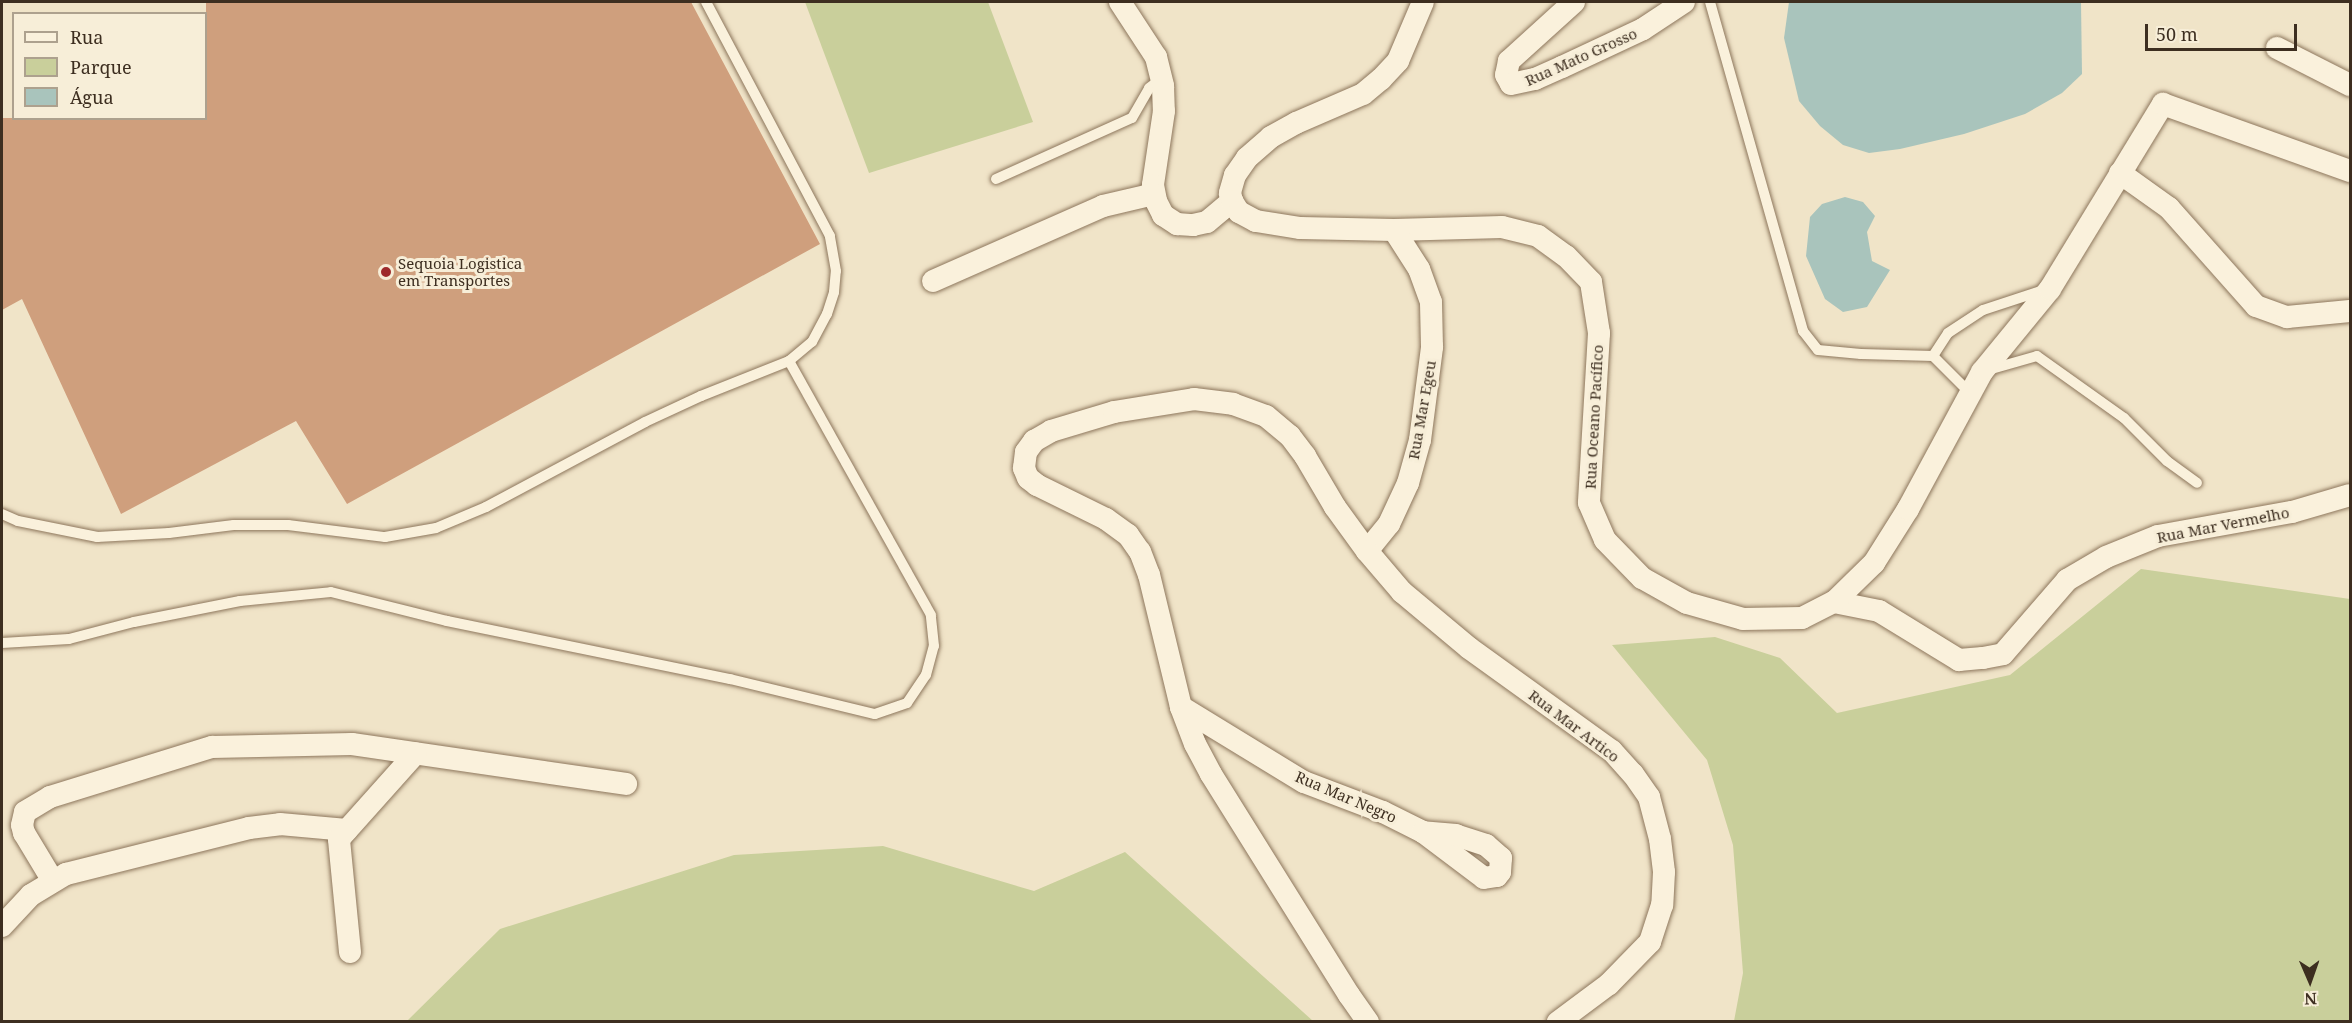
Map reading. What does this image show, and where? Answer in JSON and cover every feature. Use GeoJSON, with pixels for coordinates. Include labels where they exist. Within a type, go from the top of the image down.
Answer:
{"type":"FeatureCollection","features":[{"type":"Feature","properties":{"kind":"street"},"geometry":{"type":"LineString","coordinates":[[1120,2],[1156,57],[1161,78],[1164,111],[1153,185],[1154,194],[1163,215],[1177,224],[1193,225],[1208,222],[1232,201],[1230,193],[1235,175],[1246,158],[1271,137],[1296,123],[1363,94],[1381,80],[1398,61],[1423,2]]}},
{"type":"Feature","properties":{"kind":"street","name":"Rua Mato Grosso"},"geometry":{"type":"LineString","coordinates":[[1574,2],[1509,61],[1506,75],[1511,84],[1535,80],[1573,63],[1643,29],[1684,2]]}},
{"type":"Feature","properties":{"kind":"street"},"geometry":{"type":"LineString","coordinates":[[2277,48],[2350,85]]}},
{"type":"Feature","properties":{"kind":"street","name":"Rua Oceano Pacífico"},"geometry":{"type":"LineString","coordinates":[[1232,201],[1239,212],[1257,222],[1300,228],[1394,230],[1502,227],[1538,236],[1566,256],[1591,282],[1599,333],[1589,503],[1605,540],[1642,578],[1687,603],[1743,619],[1802,618],[1834,602],[1874,563],[1908,509],[1982,372],[2050,289],[2163,104],[2350,171]]}},
{"type":"Feature","properties":{"kind":"street"},"geometry":{"type":"LineString","coordinates":[[2120,173],[2169,208],[2256,306],[2287,317],[2350,311]]}},
{"type":"Feature","properties":{"kind":"street"},"geometry":{"type":"LineString","coordinates":[[933,281],[1103,206],[1154,194]]}},
{"type":"Feature","properties":{"kind":"street","name":"Rua Mar Egeu"},"geometry":{"type":"LineString","coordinates":[[1367,552],[1389,524],[1408,483],[1420,441],[1431,358],[1431,302],[1419,269],[1394,230]]}},
{"type":"Feature","properties":{"kind":"street","name":"Rua Mar Artico"},"geometry":{"type":"LineString","coordinates":[[1181,707],[1149,575],[1140,552],[1128,535],[1106,519],[1037,485],[1029,478],[1024,468],[1026,452],[1034,441],[1051,431],[1157,403],[1194,399],[1233,404],[1266,416],[1290,436],[1305,456],[1335,507],[1389,579],[1419,608],[1612,751],[1633,774],[1649,797],[1660,839],[1664,872],[1662,905],[1650,942],[1609,984],[1558,1022]]}},
{"type":"Feature","properties":{"kind":"street","name":"Rua Mar Vermelho"},"geometry":{"type":"LineString","coordinates":[[1834,602],[1879,611],[1959,660],[2003,654],[2067,580],[2106,557],[2158,536],[2292,512],[2350,495]]}},
{"type":"Feature","properties":{"kind":"street"},"geometry":{"type":"LineString","coordinates":[[1181,707],[1211,774],[1349,996],[1368,1022]]}},
{"type":"Feature","properties":{"kind":"street","name":"Rua Mar Negro"},"geometry":{"type":"LineString","coordinates":[[1181,707],[1304,782],[1383,813],[1423,832],[1476,873]]}},
{"type":"Feature","properties":{"kind":"street"},"geometry":{"type":"LineString","coordinates":[[54,881],[24,834],[22,825],[25,812],[50,797],[212,747],[352,744],[626,784]]}},
{"type":"Feature","properties":{"kind":"street"},"geometry":{"type":"LineString","coordinates":[[350,952],[339,839],[416,753]]}},
{"type":"Feature","properties":{"kind":"street"},"geometry":{"type":"LineString","coordinates":[[2,926],[31,895],[66,874],[249,828],[280,824],[347,830]]}},
{"type":"Feature","properties":{"kind":"lane"},"geometry":{"type":"LineString","coordinates":[[2,514],[18,521],[97,537],[169,533],[234,525],[288,525],[384,537],[436,528],[496,502],[645,422],[701,396],[789,361],[812,342],[827,314],[834,292],[836,271],[830,236],[706,2]]}},
{"type":"Feature","properties":{"kind":"lane"},"geometry":{"type":"LineString","coordinates":[[1710,2],[1803,331],[1818,350],[1934,356],[1970,393]]}},
{"type":"Feature","properties":{"kind":"lane"},"geometry":{"type":"LineString","coordinates":[[996,179],[1132,118],[1149,88],[1161,78]]}},
{"type":"Feature","properties":{"kind":"lane"},"geometry":{"type":"LineString","coordinates":[[1934,356],[1948,333],[1983,310],[2050,289]]}},
{"type":"Feature","properties":{"kind":"lane"},"geometry":{"type":"LineString","coordinates":[[1982,372],[2037,356],[2124,418],[2167,461],[2197,483]]}},
{"type":"Feature","properties":{"kind":"lane"},"geometry":{"type":"LineString","coordinates":[[2,643],[69,639],[134,622],[240,601],[331,592],[447,621],[707,674],[875,714],[907,703],[927,675],[934,646],[931,615],[789,361]]}},
{"type":"Feature","properties":{"kind":"green space"},"geometry":{"type":"Polygon","coordinates":[[[805,2],[988,2],[1033,122],[869,173],[805,2]]]}},
{"type":"Feature","properties":{"kind":"green space"},"geometry":{"type":"Polygon","coordinates":[[[2141,569],[2350,599],[2350,1021],[1734,1021],[1743,973],[1733,845],[1707,760],[1612,645],[1715,637],[1780,658],[1837,713],[2010,675],[2141,569]]]}},
{"type":"Feature","properties":{"kind":"green space"},"geometry":{"type":"Polygon","coordinates":[[[883,846],[1034,891],[1125,852],[1313,1021],[407,1021],[500,929],[734,855],[883,846]]]}},
{"type":"Feature","properties":{"kind":"water"},"geometry":{"type":"Polygon","coordinates":[[[1789,2],[2081,2],[2082,74],[2062,93],[2025,114],[1964,134],[1900,149],[1869,153],[1843,145],[1820,126],[1799,101],[1784,38],[1789,2]]]}},
{"type":"Feature","properties":{"kind":"water"},"geometry":{"type":"Polygon","coordinates":[[[1845,197],[1863,202],[1875,216],[1867,232],[1872,261],[1890,270],[1867,307],[1843,312],[1825,299],[1806,256],[1810,217],[1822,204],[1845,197]]]}},
{"type":"Feature","properties":{"kind":"building","name":"Sequoia Logistica em Transportes"},"geometry":{"type":"Polygon","coordinates":[[[206,2],[691,2],[820,244],[347,504],[296,421],[121,514],[22,299],[2,310],[2,118],[12,118],[12,120],[207,120],[206,2]]]}},
{"type":"Feature","properties":{"kind":"place","name":"Sequoia Logistica em Transportes"},"geometry":{"type":"Point","coordinates":[386,272]}}]}
